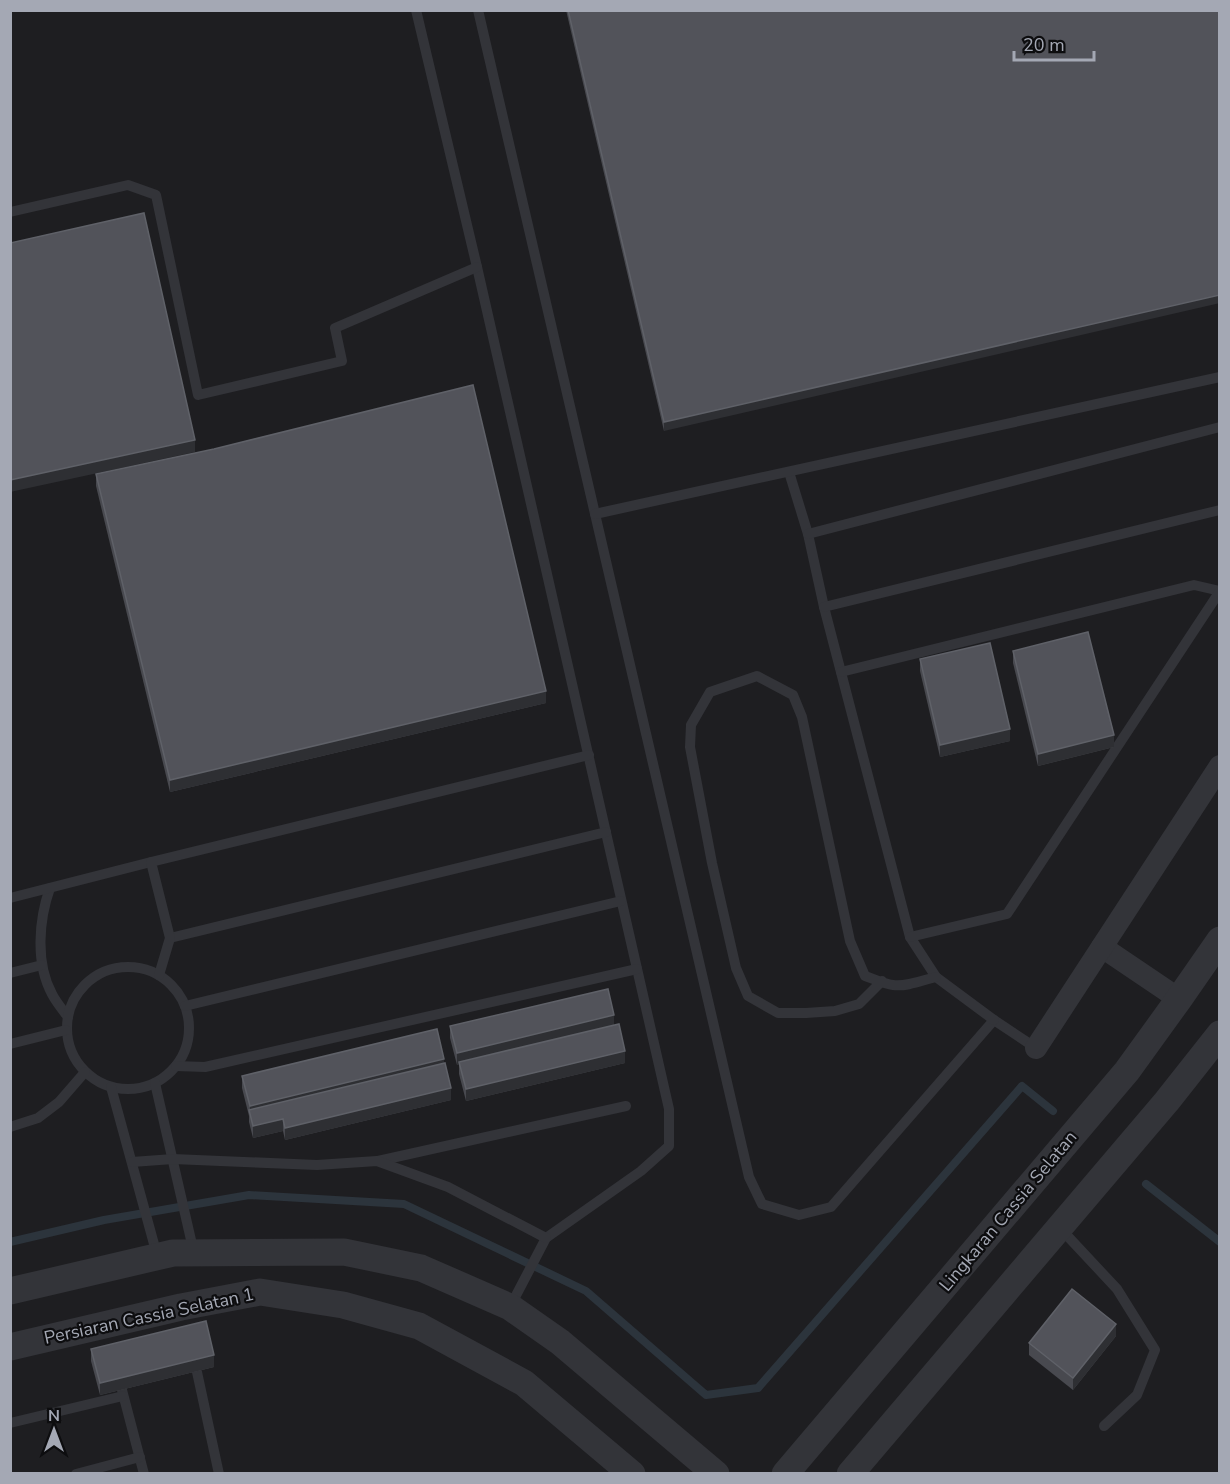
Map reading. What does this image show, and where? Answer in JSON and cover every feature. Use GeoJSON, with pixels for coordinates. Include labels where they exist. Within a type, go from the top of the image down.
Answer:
{"type":"FeatureCollection","features":[{"type":"Feature","properties":{"kind":"street"},"geometry":{"type":"LineString","coordinates":[[1036,1048],[1220,765]]}},
{"type":"Feature","properties":{"kind":"street","name":"Lingkaran Cassia Selatan"},"geometry":{"type":"LineString","coordinates":[[785,1473],[1127,1071],[1220,940]]}},
{"type":"Feature","properties":{"kind":"street"},"geometry":{"type":"LineString","coordinates":[[1102,946],[1179,999]]}},
{"type":"Feature","properties":{"kind":"street"},"geometry":{"type":"LineString","coordinates":[[850,1473],[1060,1228],[1220,1034]]}},
{"type":"Feature","properties":{"kind":"street"},"geometry":{"type":"LineString","coordinates":[[10,1291],[173,1253],[344,1252],[422,1268],[512,1302],[716,1473]]}},
{"type":"Feature","properties":{"kind":"street","name":"Persiaran Cassia Selatan 1"},"geometry":{"type":"LineString","coordinates":[[10,1347],[107,1330],[260,1292],[343,1305],[419,1326],[524,1383],[632,1473]]}},
{"type":"Feature","properties":{"kind":"lane"},"geometry":{"type":"LineString","coordinates":[[416,10],[669,1109],[669,1146],[641,1171],[546,1238],[512,1302]]}},
{"type":"Feature","properties":{"kind":"lane"},"geometry":{"type":"LineString","coordinates":[[478,10],[749,1177],[762,1204],[799,1215],[831,1207],[994,1020]]}},
{"type":"Feature","properties":{"kind":"lane"},"geometry":{"type":"LineString","coordinates":[[10,212],[128,185],[156,195],[198,395],[342,361],[334,328],[477,267]]}},
{"type":"Feature","properties":{"kind":"lane"},"geometry":{"type":"LineString","coordinates":[[595,514],[1220,377]]}},
{"type":"Feature","properties":{"kind":"lane"},"geometry":{"type":"LineString","coordinates":[[808,534],[1220,427]]}},
{"type":"Feature","properties":{"kind":"lane"},"geometry":{"type":"LineString","coordinates":[[789,472],[808,534],[824,607],[909,937],[936,977],[1036,1048]]}},
{"type":"Feature","properties":{"kind":"lane"},"geometry":{"type":"LineString","coordinates":[[824,607],[1220,510]]}},
{"type":"Feature","properties":{"kind":"lane"},"geometry":{"type":"LineString","coordinates":[[841,672],[1194,585],[1220,591],[1007,914],[909,937]]}},
{"type":"Feature","properties":{"kind":"lane"},"geometry":{"type":"LineString","coordinates":[[882,981],[859,1004],[835,1011],[778,1012],[748,996],[736,968],[712,863],[690,747],[691,725],[710,692],[757,676],[793,695],[802,717],[849,941],[865,976],[882,981],[893,985],[914,983],[936,977]]}},
{"type":"Feature","properties":{"kind":"lane"},"geometry":{"type":"LineString","coordinates":[[10,898],[589,755]]}},
{"type":"Feature","properties":{"kind":"lane"},"geometry":{"type":"LineString","coordinates":[[170,938],[606,832]]}},
{"type":"Feature","properties":{"kind":"lane"},"geometry":{"type":"LineString","coordinates":[[151,862],[170,938],[159,975]]}},
{"type":"Feature","properties":{"kind":"lane"},"geometry":{"type":"LineString","coordinates":[[50,888],[44,904],[42,965],[51,992],[68,1017]]}},
{"type":"Feature","properties":{"kind":"lane"},"geometry":{"type":"LineString","coordinates":[[185,1006],[621,901]]}},
{"type":"Feature","properties":{"kind":"lane"},"geometry":{"type":"LineString","coordinates":[[10,973],[42,965]]}},
{"type":"Feature","properties":{"kind":"lane"},"geometry":{"type":"LineString","coordinates":[[121,968],[140,968],[159,975],[175,988],[185,1006],[190,1027],[186,1048],[176,1066],[167,1076],[141,1088],[126,1090],[97,1081],[75,1060],[69,1045],[66,1030],[74,998],[86,984],[102,972],[121,968]]}},
{"type":"Feature","properties":{"kind":"lane"},"geometry":{"type":"LineString","coordinates":[[176,1066],[205,1067],[637,969]]}},
{"type":"Feature","properties":{"kind":"lane"},"geometry":{"type":"LineString","coordinates":[[10,1044],[66,1030]]}},
{"type":"Feature","properties":{"kind":"lane"},"geometry":{"type":"LineString","coordinates":[[10,1127],[39,1118],[59,1102],[85,1072]]}},
{"type":"Feature","properties":{"kind":"lane"},"geometry":{"type":"LineString","coordinates":[[155,1083],[194,1253]]}},
{"type":"Feature","properties":{"kind":"lane"},"geometry":{"type":"LineString","coordinates":[[111,1087],[158,1257]]}},
{"type":"Feature","properties":{"kind":"lane"},"geometry":{"type":"LineString","coordinates":[[132,1162],[173,1159],[317,1165],[377,1161],[626,1106]]}},
{"type":"Feature","properties":{"kind":"lane"},"geometry":{"type":"LineString","coordinates":[[377,1161],[448,1187],[546,1238]]}},
{"type":"Feature","properties":{"kind":"lane"},"geometry":{"type":"LineString","coordinates":[[1060,1228],[1117,1288],[1155,1350],[1137,1395],[1104,1426]]}},
{"type":"Feature","properties":{"kind":"lane"},"geometry":{"type":"LineString","coordinates":[[197,1372],[219,1473]]}},
{"type":"Feature","properties":{"kind":"lane"},"geometry":{"type":"LineString","coordinates":[[10,1423],[123,1393],[144,1473]]}},
{"type":"Feature","properties":{"kind":"lane"},"geometry":{"type":"LineString","coordinates":[[76,1473],[140,1457]]}},
{"type":"Feature","properties":{"kind":"shaded area"},"geometry":{"type":"Polygon","coordinates":[[[10,11],[1219,11],[1219,1473],[11,1473],[10,11]]]}},
{"type":"Feature","properties":{"kind":"building"},"geometry":{"type":"Polygon","coordinates":[[[568,10],[1220,10],[1220,295],[664,422],[568,10]]]}},
{"type":"Feature","properties":{"kind":"building"},"geometry":{"type":"Polygon","coordinates":[[[144,213],[195,440],[10,480],[10,243],[144,213]]]}},
{"type":"Feature","properties":{"kind":"building"},"geometry":{"type":"Polygon","coordinates":[[[473,385],[546,691],[170,780],[96,474],[214,449],[473,385]]]}},
{"type":"Feature","properties":{"kind":"building"},"geometry":{"type":"Polygon","coordinates":[[[1088,632],[1114,735],[1038,754],[1013,651],[1088,632]]]}},
{"type":"Feature","properties":{"kind":"building"},"geometry":{"type":"Polygon","coordinates":[[[990,643],[1010,729],[940,745],[920,659],[990,643]]]}},
{"type":"Feature","properties":{"kind":"building"},"geometry":{"type":"Polygon","coordinates":[[[608,989],[614,1015],[457,1053],[450,1026],[608,989]]]}},
{"type":"Feature","properties":{"kind":"building"},"geometry":{"type":"Polygon","coordinates":[[[619,1024],[625,1051],[466,1089],[459,1062],[619,1024]]]}},
{"type":"Feature","properties":{"kind":"building"},"geometry":{"type":"Polygon","coordinates":[[[437,1029],[444,1059],[250,1106],[242,1076],[437,1029]]]}},
{"type":"Feature","properties":{"kind":"building"},"geometry":{"type":"Polygon","coordinates":[[[445,1063],[451,1088],[285,1128],[283,1119],[253,1126],[249,1110],[445,1063]]]}},
{"type":"Feature","properties":{"kind":"building"},"geometry":{"type":"Polygon","coordinates":[[[1072,1289],[1116,1324],[1073,1378],[1029,1343],[1072,1289]]]}},
{"type":"Feature","properties":{"kind":"building"},"geometry":{"type":"Polygon","coordinates":[[[206,1321],[214,1355],[100,1383],[91,1349],[206,1321]]]}},
{"type":"Feature","properties":{"kind":"waterway"},"geometry":{"type":"LineString","coordinates":[[10,1242],[104,1220],[249,1195],[404,1204],[586,1291],[706,1395],[758,1388],[1022,1086],[1053,1111]]}},
{"type":"Feature","properties":{"kind":"waterway"},"geometry":{"type":"LineString","coordinates":[[1146,1184],[1220,1242]]}}]}
